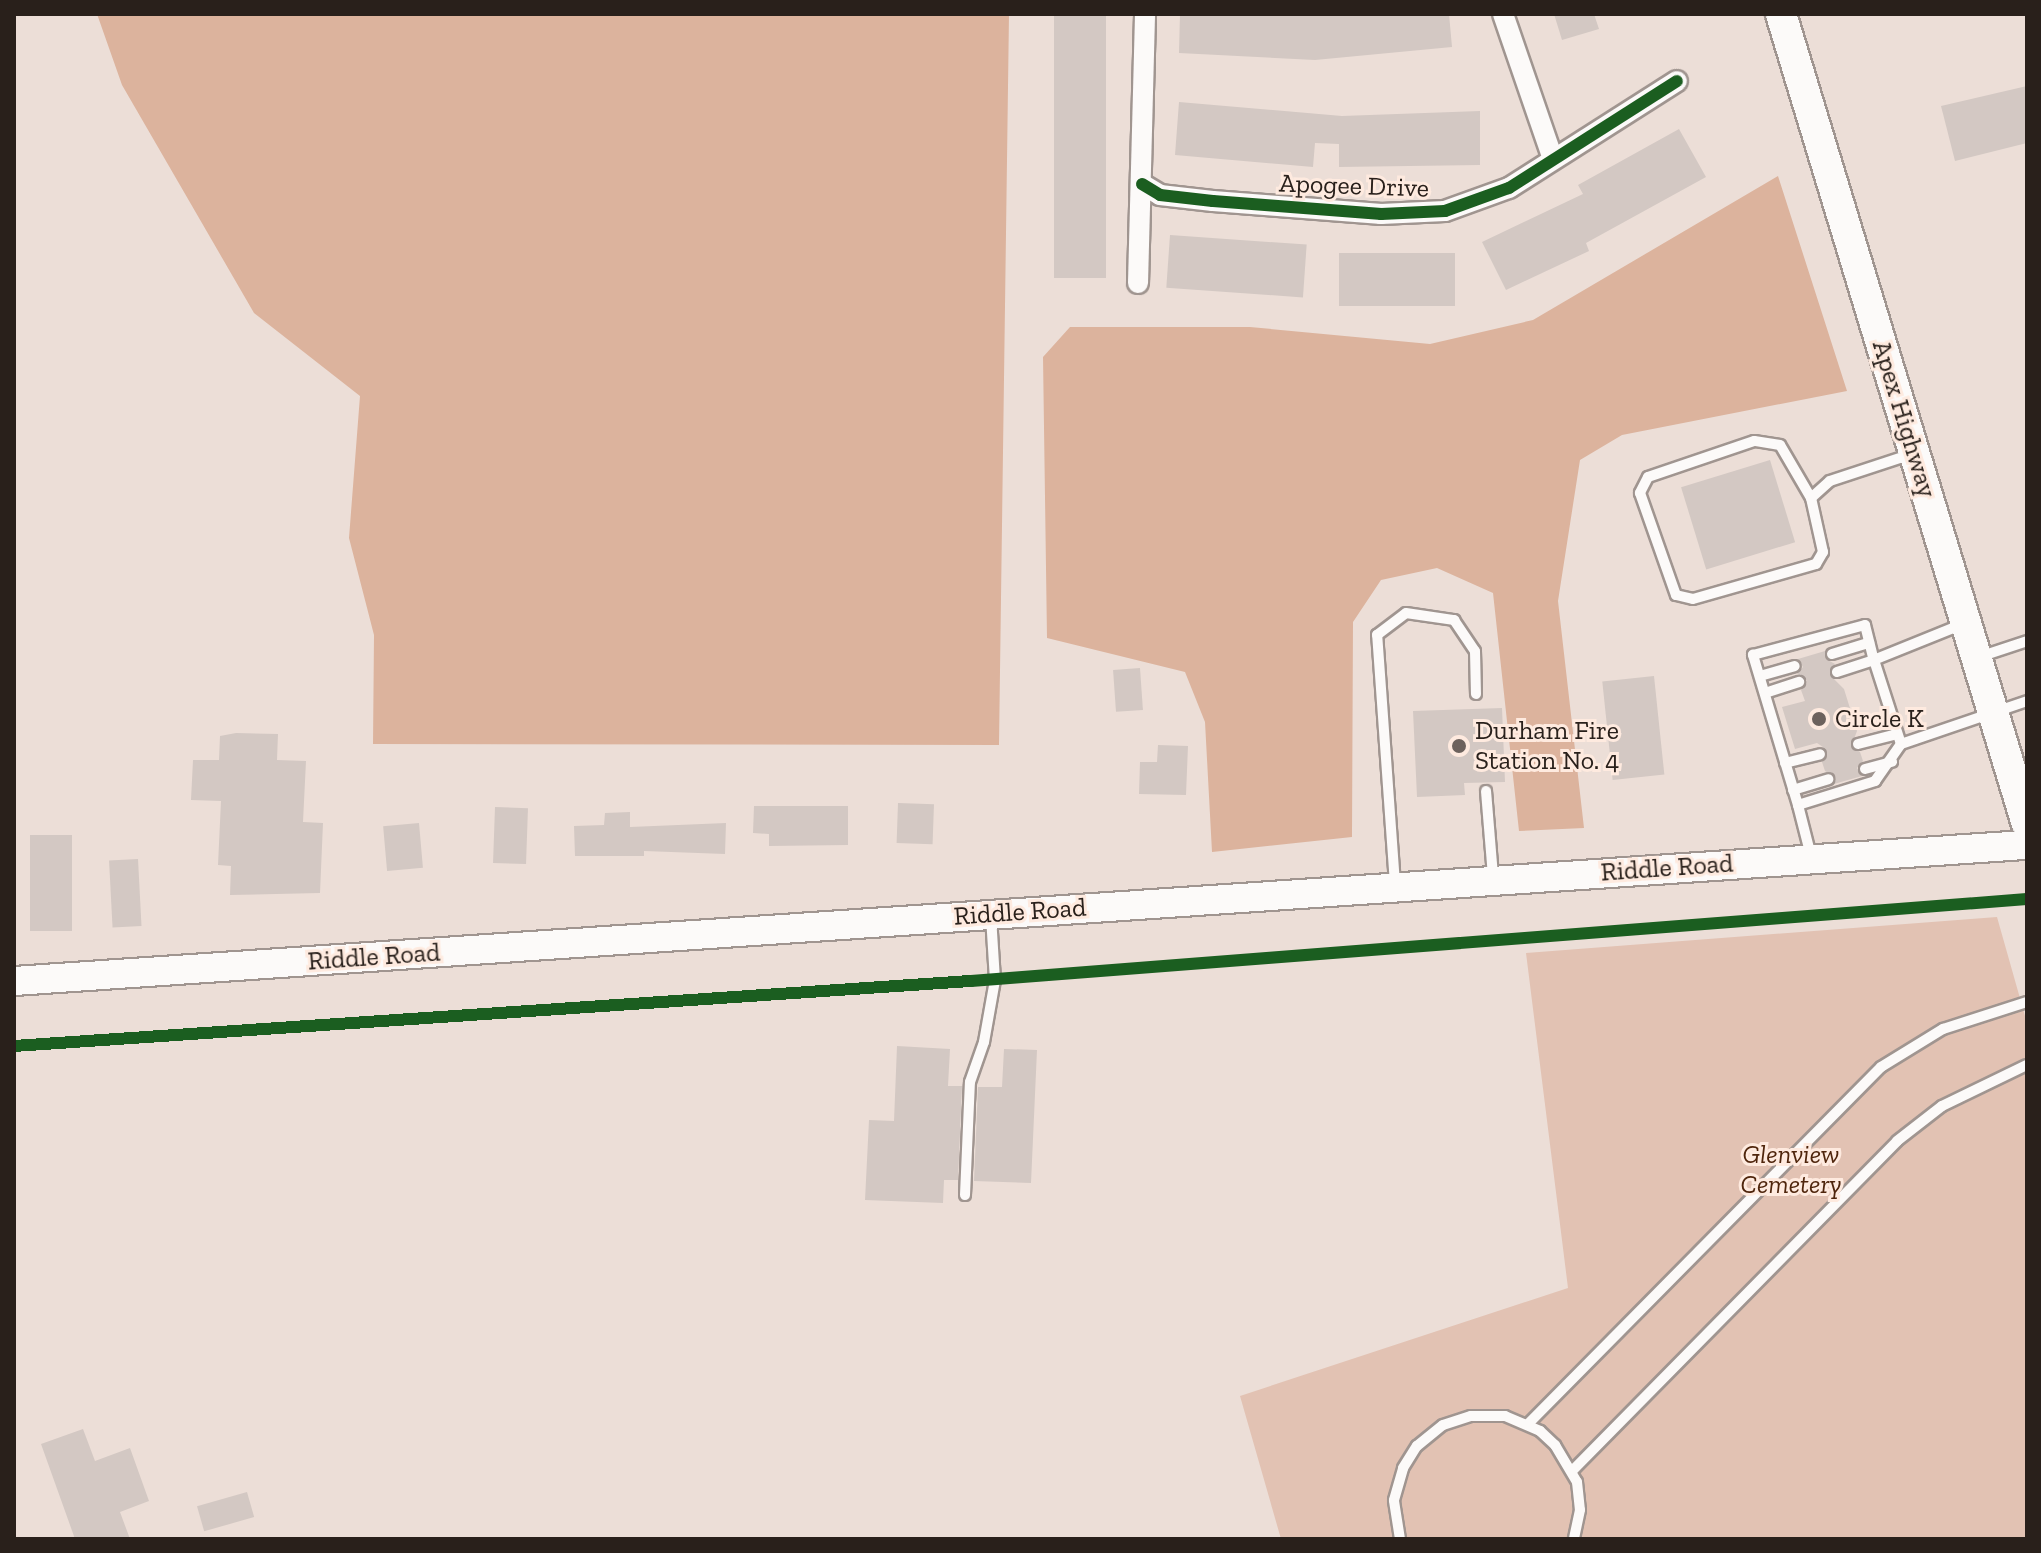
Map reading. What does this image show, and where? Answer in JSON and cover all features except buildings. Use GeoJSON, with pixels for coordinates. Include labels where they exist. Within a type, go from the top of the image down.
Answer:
{"type":"FeatureCollection","features":[{"type":"Feature","properties":{"kind":"main road","name":"Apex Highway"},"geometry":{"type":"LineString","coordinates":[[1781,14],[2027,824]]}},
{"type":"Feature","properties":{"kind":"main road","name":"Riddle Road"},"geometry":{"type":"LineString","coordinates":[[14,981],[2027,845]]}},
{"type":"Feature","properties":{"kind":"street"},"geometry":{"type":"LineString","coordinates":[[1138,283],[1145,14]]}},
{"type":"Feature","properties":{"kind":"street"},"geometry":{"type":"LineString","coordinates":[[1503,14],[1552,156]]}},
{"type":"Feature","properties":{"kind":"street","name":"Apogee Drive"},"geometry":{"type":"LineString","coordinates":[[1142,184],[1160,195],[1213,201],[1381,214],[1445,211],[1509,188],[1552,156],[1677,81]]}},
{"type":"Feature","properties":{"kind":"lane"},"geometry":{"type":"LineString","coordinates":[[1754,441],[1780,445],[1811,498],[1823,552],[1816,564],[1693,599],[1676,595],[1640,493],[1648,477],[1754,441]]}},
{"type":"Feature","properties":{"kind":"lane"},"geometry":{"type":"LineString","coordinates":[[1811,498],[1830,481],[1914,453]]}},
{"type":"Feature","properties":{"kind":"lane"},"geometry":{"type":"LineString","coordinates":[[1396,886],[1377,635],[1406,613],[1454,620],[1475,651],[1476,694]]}},
{"type":"Feature","properties":{"kind":"lane"},"geometry":{"type":"LineString","coordinates":[[1837,672],[1965,623]]}},
{"type":"Feature","properties":{"kind":"lane"},"geometry":{"type":"LineString","coordinates":[[1798,805],[1875,781],[1892,762],[1899,739],[1865,625],[1753,655],[1812,858]]}},
{"type":"Feature","properties":{"kind":"lane"},"geometry":{"type":"LineString","coordinates":[[1976,658],[2027,641]]}},
{"type":"Feature","properties":{"kind":"lane"},"geometry":{"type":"LineString","coordinates":[[1832,654],[1869,643]]}},
{"type":"Feature","properties":{"kind":"lane"},"geometry":{"type":"LineString","coordinates":[[1760,676],[1795,666]]}},
{"type":"Feature","properties":{"kind":"lane"},"geometry":{"type":"LineString","coordinates":[[1765,693],[1799,682]]}},
{"type":"Feature","properties":{"kind":"lane"},"geometry":{"type":"LineString","coordinates":[[1858,744],[1899,739],[2027,701]]}},
{"type":"Feature","properties":{"kind":"lane"},"geometry":{"type":"LineString","coordinates":[[1785,763],[1820,754]]}},
{"type":"Feature","properties":{"kind":"lane"},"geometry":{"type":"LineString","coordinates":[[1865,769],[1892,762]]}},
{"type":"Feature","properties":{"kind":"lane"},"geometry":{"type":"LineString","coordinates":[[1793,790],[1828,779]]}},
{"type":"Feature","properties":{"kind":"lane"},"geometry":{"type":"LineString","coordinates":[[1486,791],[1494,879]]}},
{"type":"Feature","properties":{"kind":"lane"},"geometry":{"type":"LineString","coordinates":[[965,1195],[970,1082],[984,1042],[995,980],[991,914]]}},
{"type":"Feature","properties":{"kind":"lane"},"geometry":{"type":"LineString","coordinates":[[1528,1424],[1881,1067],[1943,1029],[2027,1002]]}},
{"type":"Feature","properties":{"kind":"lane"},"geometry":{"type":"LineString","coordinates":[[1572,1471],[1897,1141],[1942,1106],[2027,1065]]}},
{"type":"Feature","properties":{"kind":"lane"},"geometry":{"type":"LineString","coordinates":[[1400,1539],[1394,1500],[1403,1468],[1417,1446],[1443,1425],[1471,1416],[1505,1416],[1528,1424],[1555,1445],[1572,1471],[1580,1510],[1574,1539]]}},
{"type":"Feature","properties":{"kind":"green space","name":"Glenview Cemetery"},"geometry":{"type":"Polygon","coordinates":[[[1997,917],[2027,1023],[2027,1539],[1281,1539],[1240,1396],[1568,1288],[1526,953],[1997,917]]]}},
{"type":"Feature","properties":{"kind":"shaded area"},"geometry":{"type":"Polygon","coordinates":[[[97,14],[1009,14],[999,745],[373,744],[374,635],[349,538],[360,396],[254,313],[122,85],[97,14]]]}},
{"type":"Feature","properties":{"kind":"shaded area"},"geometry":{"type":"Polygon","coordinates":[[[1778,176],[1847,391],[1622,435],[1580,460],[1558,601],[1584,828],[1519,831],[1493,593],[1437,568],[1381,580],[1353,622],[1352,837],[1212,852],[1205,722],[1185,672],[1047,638],[1043,357],[1070,327],[1250,327],[1430,344],[1533,320],[1778,176]]]}},
{"type":"Feature","properties":{"kind":"cycle path"},"geometry":{"type":"LineString","coordinates":[[1142,184],[1160,195],[1213,201],[1381,214],[1445,211],[1509,188],[1677,81]]}},
{"type":"Feature","properties":{"kind":"cycle path"},"geometry":{"type":"LineString","coordinates":[[14,1046],[971,981],[2027,899]]}},
{"type":"Feature","properties":{"kind":"place","name":"Circle K"},"geometry":{"type":"Point","coordinates":[1819,719]}},
{"type":"Feature","properties":{"kind":"place","name":"Durham Fire Station No. 4"},"geometry":{"type":"Point","coordinates":[1459,746]}}]}
